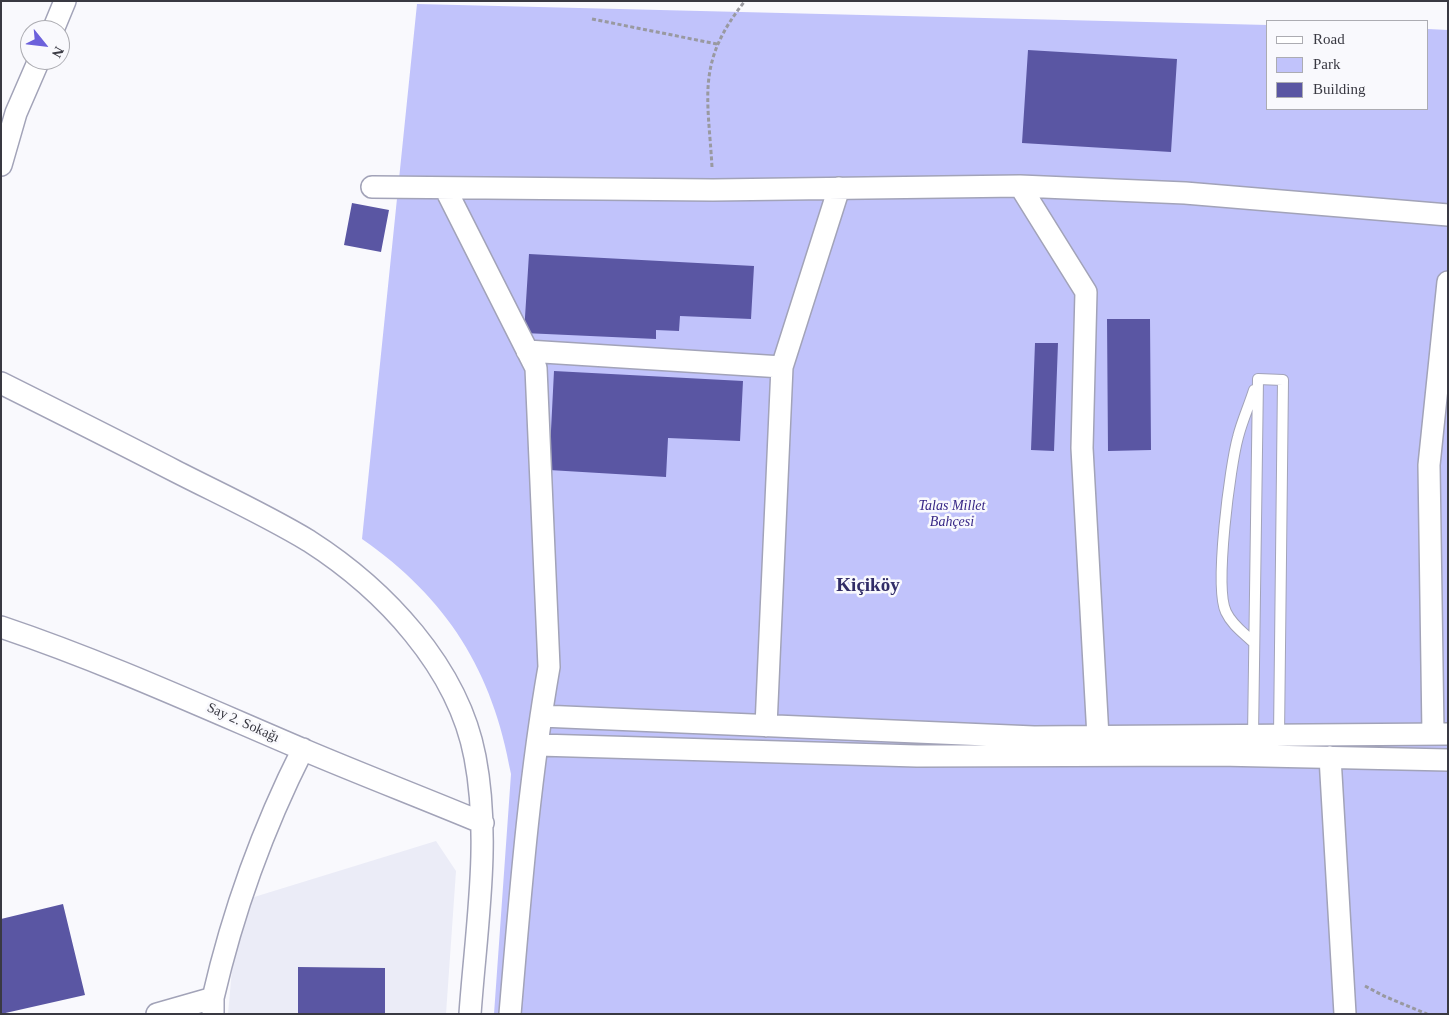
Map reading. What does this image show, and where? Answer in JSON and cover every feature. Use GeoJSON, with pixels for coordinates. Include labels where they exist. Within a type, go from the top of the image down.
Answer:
{"type":"FeatureCollection","features":[{"type":"Feature","properties":{"kind":"street"},"geometry":{"type":"LineString","coordinates":[[56,20],[65,1]]}},
{"type":"Feature","properties":{"kind":"street"},"geometry":{"type":"LineString","coordinates":[[1,165],[16,113],[35,70]]}},
{"type":"Feature","properties":{"kind":"street"},"geometry":{"type":"LineString","coordinates":[[1020,186],[1086,292],[1082,448],[1098,737]]}},
{"type":"Feature","properties":{"kind":"street"},"geometry":{"type":"LineString","coordinates":[[372,187],[713,190],[1020,186],[1185,193],[1448,215]]}},
{"type":"Feature","properties":{"kind":"street"},"geometry":{"type":"LineString","coordinates":[[445,188],[536,368],[549,667],[540,716],[539,745],[524,860],[510,1014]]}},
{"type":"Feature","properties":{"kind":"street"},"geometry":{"type":"LineString","coordinates":[[766,726],[782,366],[839,188]]}},
{"type":"Feature","properties":{"kind":"street"},"geometry":{"type":"LineString","coordinates":[[540,716],[1034,738],[1440,734],[1439,588],[1429,465],[1448,282]]}},
{"type":"Feature","properties":{"kind":"street"},"geometry":{"type":"LineString","coordinates":[[527,350],[782,366]]}},
{"type":"Feature","properties":{"kind":"street"},"geometry":{"type":"LineString","coordinates":[[1,382],[283,526],[311,543],[364,583],[392,610],[429,654],[455,697],[475,755],[480,789],[483,823],[470,1014]]}},
{"type":"Feature","properties":{"kind":"street","name":"Say 2. Sokağı"},"geometry":{"type":"LineString","coordinates":[[1,627],[104,664],[483,823]]}},
{"type":"Feature","properties":{"kind":"street"},"geometry":{"type":"LineString","coordinates":[[539,745],[917,756],[1330,757],[1448,760]]}},
{"type":"Feature","properties":{"kind":"street"},"geometry":{"type":"LineString","coordinates":[[157,1014],[212,1006],[224,950],[254,855],[277,801],[303,749]]}},
{"type":"Feature","properties":{"kind":"street"},"geometry":{"type":"LineString","coordinates":[[1330,757],[1346,1014]]}},
{"type":"Feature","properties":{"kind":"lane"},"geometry":{"type":"LineString","coordinates":[[1254,643],[1232,623],[1225,612],[1221,592],[1223,543],[1238,439],[1258,380]]}},
{"type":"Feature","properties":{"kind":"lane"},"geometry":{"type":"LineString","coordinates":[[1253,736],[1258,380]]}},
{"type":"Feature","properties":{"kind":"lane"},"geometry":{"type":"LineString","coordinates":[[1258,380],[1283,380],[1278,736]]}},
{"type":"Feature","properties":{"kind":"path"},"geometry":{"type":"LineString","coordinates":[[713,190],[708,85],[709,69],[717,44],[745,1]]}},
{"type":"Feature","properties":{"kind":"path"},"geometry":{"type":"LineString","coordinates":[[592,19],[717,44]]}},
{"type":"Feature","properties":{"kind":"path"},"geometry":{"type":"LineString","coordinates":[[1343,973],[1384,996],[1427,1014]]}},
{"type":"Feature","properties":{"kind":"shaded area"},"geometry":{"type":"Polygon","coordinates":[[[436,841],[456,871],[446,1014],[228,1014],[238,902],[436,841]]]}},
{"type":"Feature","properties":{"kind":"green space","name":"Talas Millet Bahçesi"},"geometry":{"type":"Polygon","coordinates":[[[417,4],[1266,25],[1266,110],[1429,110],[1429,29],[1448,30],[1448,1014],[494,1014],[511,774],[503,737],[492,702],[462,640],[442,612],[419,586],[362,539],[417,4]]]}},
{"type":"Feature","properties":{"kind":"building"},"geometry":{"type":"Polygon","coordinates":[[[1028,50],[1177,59],[1171,152],[1022,143],[1028,50]]]}},
{"type":"Feature","properties":{"kind":"building"},"geometry":{"type":"Polygon","coordinates":[[[352,203],[389,210],[381,252],[344,245],[352,203]]]}},
{"type":"Feature","properties":{"kind":"building"},"geometry":{"type":"Polygon","coordinates":[[[529,254],[754,266],[751,319],[680,316],[679,331],[656,330],[656,339],[524,333],[529,254]]]}},
{"type":"Feature","properties":{"kind":"building"},"geometry":{"type":"Polygon","coordinates":[[[1107,319],[1150,319],[1151,450],[1108,451],[1107,319]]]}},
{"type":"Feature","properties":{"kind":"building"},"geometry":{"type":"Polygon","coordinates":[[[1035,343],[1058,343],[1054,451],[1031,450],[1035,343]]]}},
{"type":"Feature","properties":{"kind":"building"},"geometry":{"type":"Polygon","coordinates":[[[554,371],[743,381],[740,441],[668,438],[666,477],[549,470],[554,371]]]}},
{"type":"Feature","properties":{"kind":"building"},"geometry":{"type":"Polygon","coordinates":[[[63,904],[85,995],[1,1014],[1,919],[63,904]]]}},
{"type":"Feature","properties":{"kind":"building"},"geometry":{"type":"Polygon","coordinates":[[[298,967],[385,968],[385,1014],[298,1014],[298,967]]]}},
{"type":"Feature","properties":{"kind":"district","name":"Kiçiköy"},"geometry":{"type":"Point","coordinates":[868,586]}}]}
